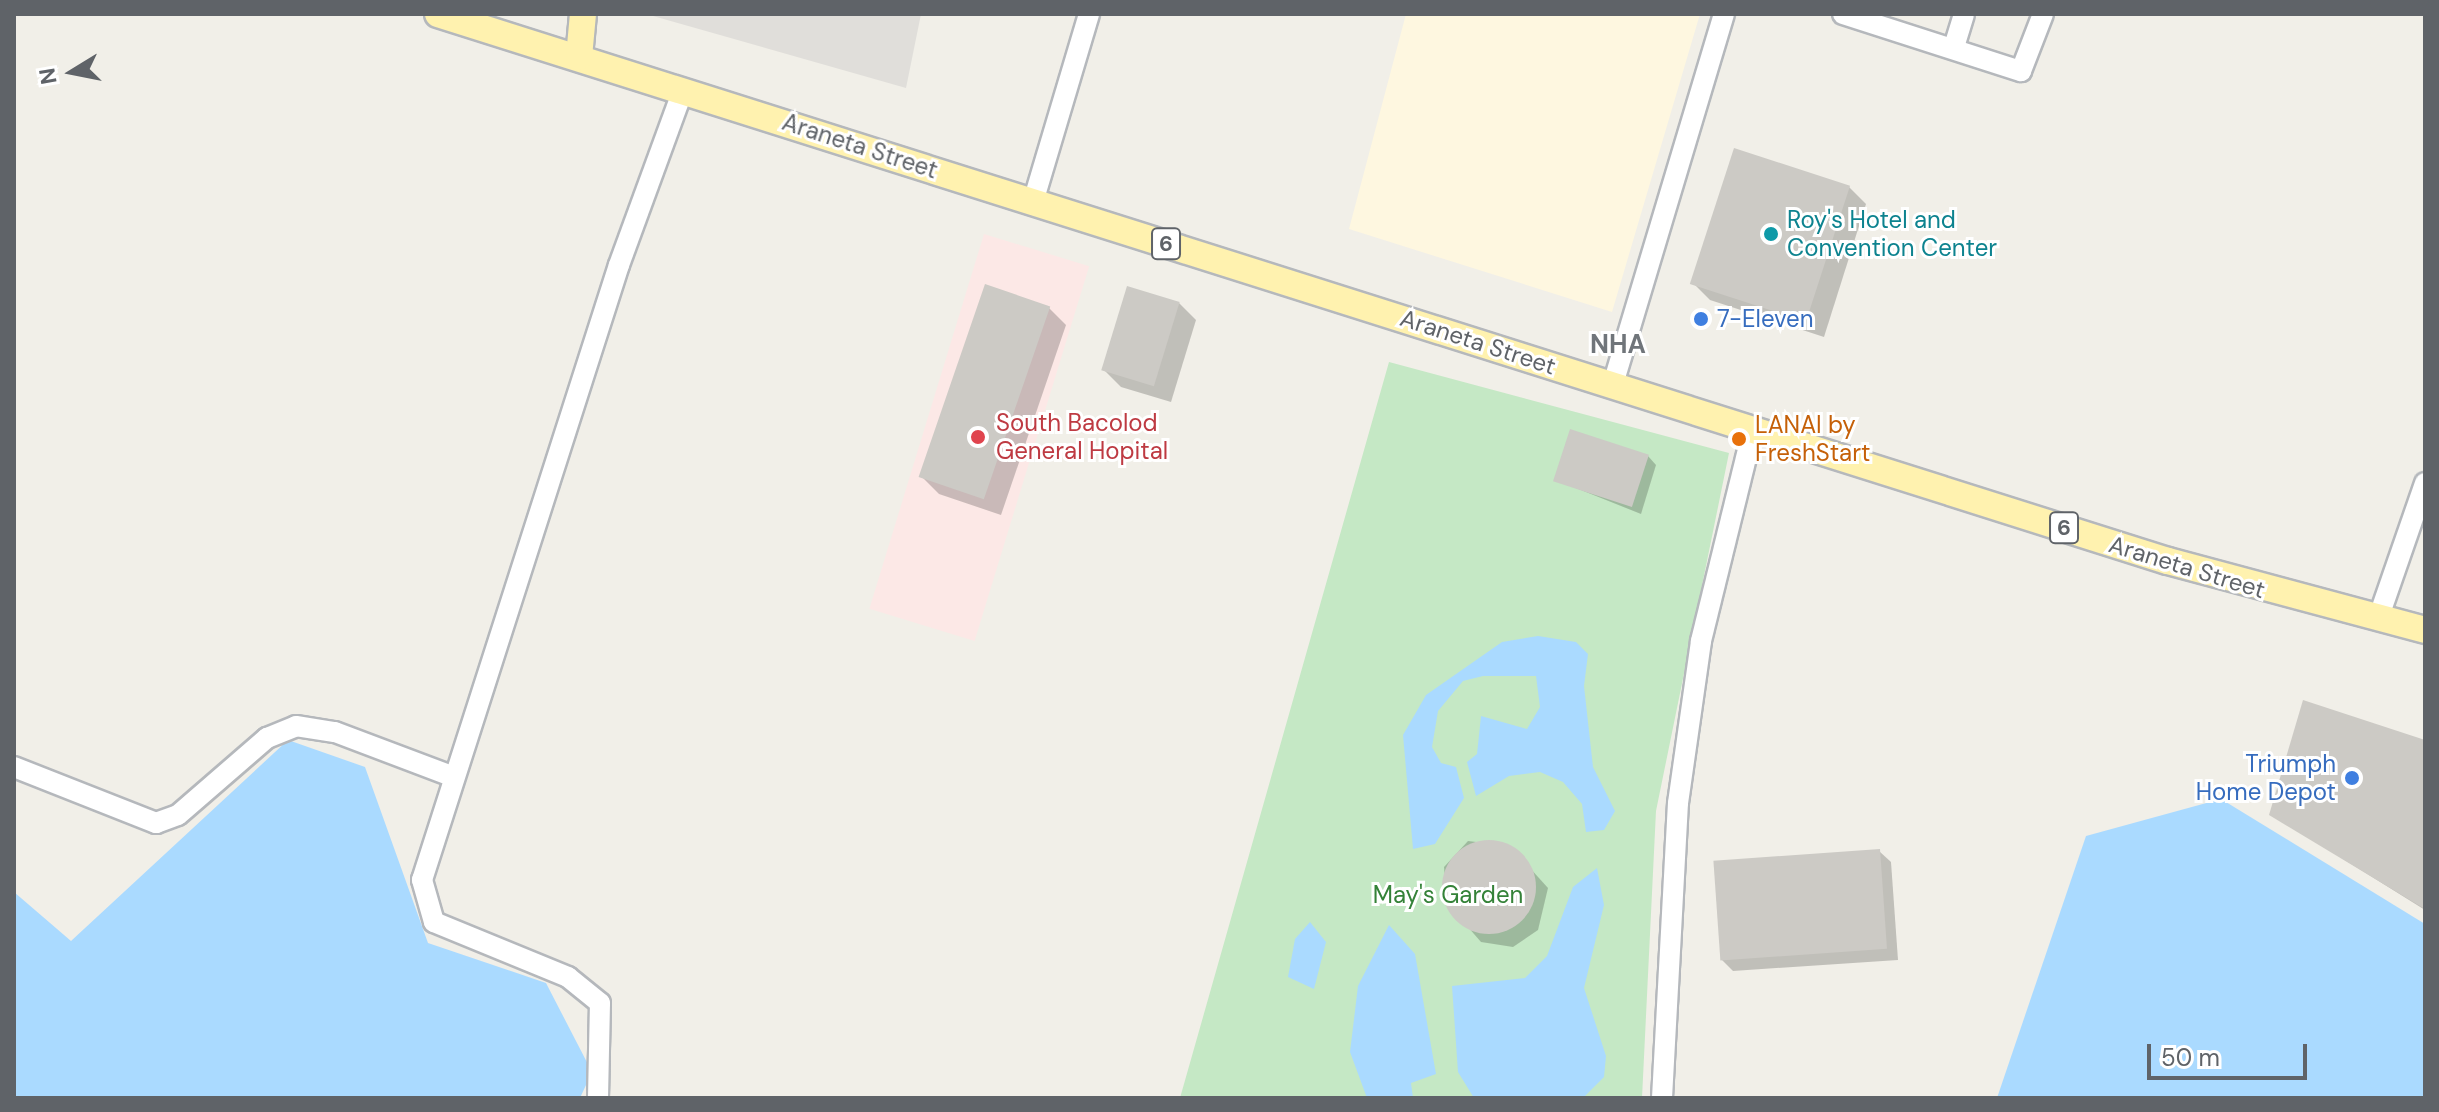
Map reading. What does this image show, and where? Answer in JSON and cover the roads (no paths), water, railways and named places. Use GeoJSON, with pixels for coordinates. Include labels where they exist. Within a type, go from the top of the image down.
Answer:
{"type":"FeatureCollection","features":[{"type":"Feature","properties":{"kind":"main road","name":"6"},"geometry":{"type":"LineString","coordinates":[[438,14],[579,57]]}},
{"type":"Feature","properties":{"kind":"main road"},"geometry":{"type":"LineString","coordinates":[[579,57],[583,14]]}},
{"type":"Feature","properties":{"kind":"main road","name":"Araneta Street"},"geometry":{"type":"LineString","coordinates":[[579,57],[2284,597],[2425,630]]}},
{"type":"Feature","properties":{"kind":"street"},"geometry":{"type":"LineString","coordinates":[[1033,202],[1089,14]]}},
{"type":"Feature","properties":{"kind":"street"},"geometry":{"type":"LineString","coordinates":[[1613,384],[1724,14]]}},
{"type":"Feature","properties":{"kind":"street"},"geometry":{"type":"LineString","coordinates":[[1954,47],[1964,14]]}},
{"type":"Feature","properties":{"kind":"street"},"geometry":{"type":"LineString","coordinates":[[1853,16],[2023,71],[2043,14]]}},
{"type":"Feature","properties":{"kind":"street"},"geometry":{"type":"LineString","coordinates":[[598,1098],[604,1023],[590,991],[469,941],[427,912],[422,880],[683,90]]}},
{"type":"Feature","properties":{"kind":"street"},"geometry":{"type":"LineString","coordinates":[[1662,1098],[1678,803],[1701,641],[1753,429]]}},
{"type":"Feature","properties":{"kind":"street"},"geometry":{"type":"LineString","coordinates":[[2378,619],[2425,483]]}},
{"type":"Feature","properties":{"kind":"street"},"geometry":{"type":"LineString","coordinates":[[14,767],[156,823],[178,815],[267,738],[296,726],[335,732],[454,777]]}},
{"type":"Feature","properties":{"kind":"water"},"geometry":{"type":"Polygon","coordinates":[[[1538,636],[1576,642],[1588,654],[1584,686],[1593,767],[1615,811],[1604,830],[1586,832],[1582,804],[1563,782],[1540,772],[1509,776],[1476,796],[1467,762],[1477,754],[1481,716],[1527,729],[1540,707],[1536,676],[1483,676],[1463,681],[1438,711],[1432,747],[1441,763],[1456,767],[1464,798],[1435,844],[1413,849],[1403,735],[1426,695],[1502,642],[1538,636]]]}},
{"type":"Feature","properties":{"kind":"water"},"geometry":{"type":"Polygon","coordinates":[[[288,740],[365,767],[428,943],[546,983],[592,1072],[580,1098],[14,1098],[14,892],[71,941],[288,740]]]}},
{"type":"Feature","properties":{"kind":"water"},"geometry":{"type":"Polygon","coordinates":[[[2221,799],[2425,924],[2425,1098],[1997,1098],[2086,836],[2221,799]]]}},
{"type":"Feature","properties":{"kind":"water"},"geometry":{"type":"Polygon","coordinates":[[[1597,868],[1604,905],[1584,988],[1606,1056],[1604,1077],[1583,1098],[1474,1098],[1458,1072],[1452,986],[1525,978],[1547,956],[1573,887],[1597,868]]]}},
{"type":"Feature","properties":{"kind":"water"},"geometry":{"type":"Polygon","coordinates":[[[1310,922],[1326,942],[1314,989],[1288,977],[1295,939],[1310,922]]]}},
{"type":"Feature","properties":{"kind":"water"},"geometry":{"type":"Polygon","coordinates":[[[1389,925],[1415,954],[1436,1074],[1411,1083],[1413,1098],[1367,1098],[1350,1052],[1358,986],[1389,925]]]}},
{"type":"Feature","properties":{"kind":"place","name":"Roy's Hotel and Convention Center"},"geometry":{"type":"Point","coordinates":[1771,234]}},
{"type":"Feature","properties":{"kind":"place","name":"7-Eleven"},"geometry":{"type":"Point","coordinates":[1701,319]}},
{"type":"Feature","properties":{"kind":"place","name":"South Bacolod General Hopital"},"geometry":{"type":"Point","coordinates":[978,437]}},
{"type":"Feature","properties":{"kind":"place","name":"LANAI by FreshStart"},"geometry":{"type":"Point","coordinates":[1739,439]}},
{"type":"Feature","properties":{"kind":"place","name":"Triumph Home Depot"},"geometry":{"type":"Point","coordinates":[2352,778]}},
{"type":"Feature","properties":{"kind":"district","name":"NHA"},"geometry":{"type":"Point","coordinates":[1618,345]}},
{"type":"Feature","properties":{"kind":"park label","name":"May's Garden"},"geometry":{"type":"Point","coordinates":[1448,895]}}]}
